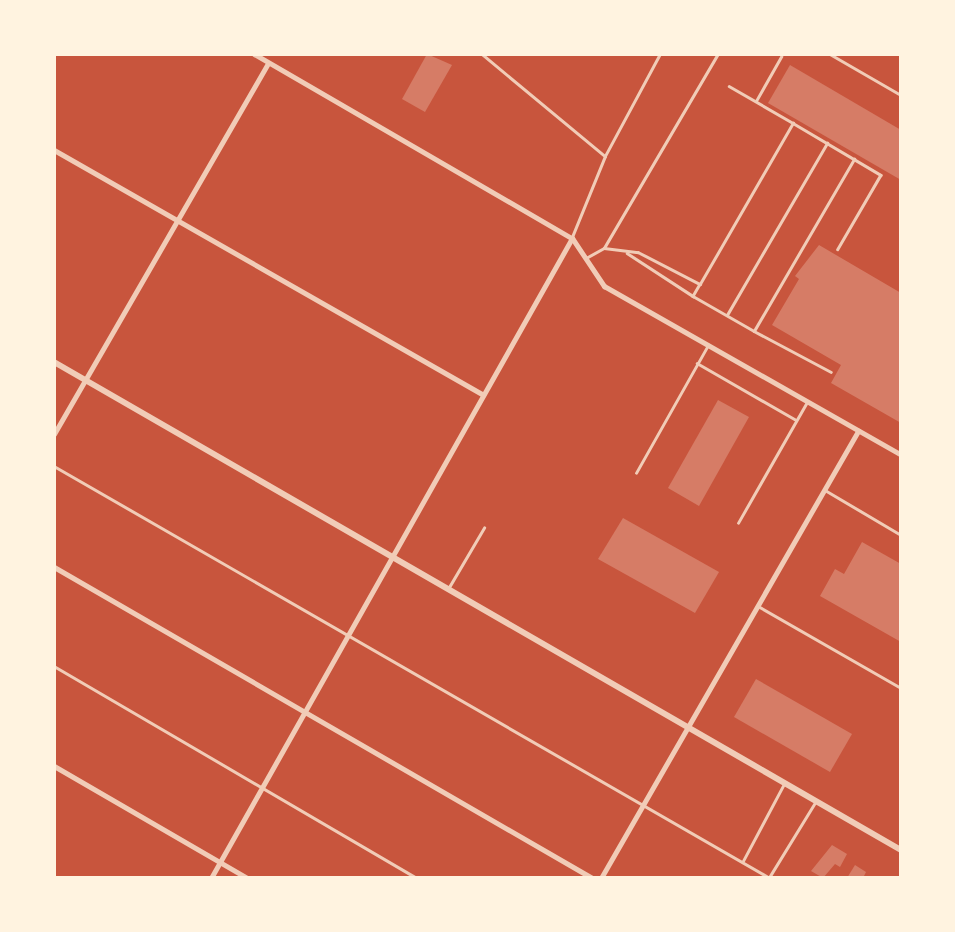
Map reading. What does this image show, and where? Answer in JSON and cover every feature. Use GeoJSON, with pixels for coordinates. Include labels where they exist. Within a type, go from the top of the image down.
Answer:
{"type":"FeatureCollection","features":[{"type":"Feature","properties":{"kind":"street"},"geometry":{"type":"LineString","coordinates":[[254,54],[572,238],[583,259],[604,286],[901,455]]}},
{"type":"Feature","properties":{"kind":"street"},"geometry":{"type":"LineString","coordinates":[[54,434],[268,62]]}},
{"type":"Feature","properties":{"kind":"street"},"geometry":{"type":"LineString","coordinates":[[54,150],[483,395]]}},
{"type":"Feature","properties":{"kind":"street"},"geometry":{"type":"LineString","coordinates":[[211,878],[572,238]]}},
{"type":"Feature","properties":{"kind":"street"},"geometry":{"type":"LineString","coordinates":[[54,362],[901,850]]}},
{"type":"Feature","properties":{"kind":"street"},"geometry":{"type":"LineString","coordinates":[[601,878],[858,431]]}},
{"type":"Feature","properties":{"kind":"street"},"geometry":{"type":"LineString","coordinates":[[54,567],[592,878]]}},
{"type":"Feature","properties":{"kind":"street"},"geometry":{"type":"LineString","coordinates":[[54,766],[247,878]]}},
{"type":"Feature","properties":{"kind":"lane"},"geometry":{"type":"LineString","coordinates":[[482,54],[605,156]]}},
{"type":"Feature","properties":{"kind":"lane"},"geometry":{"type":"LineString","coordinates":[[572,238],[605,156],[660,54]]}},
{"type":"Feature","properties":{"kind":"lane"},"geometry":{"type":"LineString","coordinates":[[583,259],[604,248],[718,54]]}},
{"type":"Feature","properties":{"kind":"lane"},"geometry":{"type":"LineString","coordinates":[[830,54],[901,95]]}},
{"type":"Feature","properties":{"kind":"lane"},"geometry":{"type":"LineString","coordinates":[[756,101],[781,57]]}},
{"type":"Feature","properties":{"kind":"lane"},"geometry":{"type":"LineString","coordinates":[[729,86],[881,175],[838,249]]}},
{"type":"Feature","properties":{"kind":"lane"},"geometry":{"type":"LineString","coordinates":[[693,296],[793,123]]}},
{"type":"Feature","properties":{"kind":"lane"},"geometry":{"type":"LineString","coordinates":[[726,316],[827,143]]}},
{"type":"Feature","properties":{"kind":"lane"},"geometry":{"type":"LineString","coordinates":[[754,331],[853,159]]}},
{"type":"Feature","properties":{"kind":"lane"},"geometry":{"type":"LineString","coordinates":[[604,248],[663,261],[700,284]]}},
{"type":"Feature","properties":{"kind":"lane"},"geometry":{"type":"LineString","coordinates":[[627,253],[726,316],[831,372]]}},
{"type":"Feature","properties":{"kind":"lane"},"geometry":{"type":"LineString","coordinates":[[636,473],[708,345]]}},
{"type":"Feature","properties":{"kind":"lane"},"geometry":{"type":"LineString","coordinates":[[697,363],[796,420]]}},
{"type":"Feature","properties":{"kind":"lane"},"geometry":{"type":"LineString","coordinates":[[738,523],[807,402]]}},
{"type":"Feature","properties":{"kind":"lane"},"geometry":{"type":"LineString","coordinates":[[54,466],[770,877],[816,801]]}},
{"type":"Feature","properties":{"kind":"lane"},"geometry":{"type":"LineString","coordinates":[[825,490],[901,535]]}},
{"type":"Feature","properties":{"kind":"lane"},"geometry":{"type":"LineString","coordinates":[[449,589],[484,528]]}},
{"type":"Feature","properties":{"kind":"lane"},"geometry":{"type":"LineString","coordinates":[[758,606],[901,688]]}},
{"type":"Feature","properties":{"kind":"lane"},"geometry":{"type":"LineString","coordinates":[[54,666],[417,878]]}},
{"type":"Feature","properties":{"kind":"lane"},"geometry":{"type":"LineString","coordinates":[[743,861],[784,783]]}},
{"type":"Feature","properties":{"kind":"building"},"geometry":{"type":"Polygon","coordinates":[[[427,54],[452,65],[425,112],[402,99],[427,54]]]}},
{"type":"Feature","properties":{"kind":"building"},"geometry":{"type":"Polygon","coordinates":[[[790,65],[901,130],[901,180],[768,103],[790,65]]]}},
{"type":"Feature","properties":{"kind":"building"},"geometry":{"type":"Polygon","coordinates":[[[819,245],[901,293],[901,423],[831,383],[841,365],[772,325],[799,279],[795,276],[819,245]]]}},
{"type":"Feature","properties":{"kind":"building"},"geometry":{"type":"Polygon","coordinates":[[[718,400],[749,417],[699,506],[668,488],[718,400]]]}},
{"type":"Feature","properties":{"kind":"building"},"geometry":{"type":"Polygon","coordinates":[[[623,518],[719,572],[695,613],[598,559],[623,518]]]}},
{"type":"Feature","properties":{"kind":"building"},"geometry":{"type":"Polygon","coordinates":[[[862,542],[901,564],[901,642],[820,596],[835,569],[844,574],[862,542]]]}},
{"type":"Feature","properties":{"kind":"building"},"geometry":{"type":"Polygon","coordinates":[[[756,679],[852,734],[830,772],[734,717],[756,679]]]}},
{"type":"Feature","properties":{"kind":"building"},"geometry":{"type":"Polygon","coordinates":[[[832,845],[847,854],[840,867],[835,864],[823,878],[811,871],[832,845]]]}},
{"type":"Feature","properties":{"kind":"building"},"geometry":{"type":"Polygon","coordinates":[[[855,865],[866,872],[863,878],[847,878],[855,865]]]}}]}
